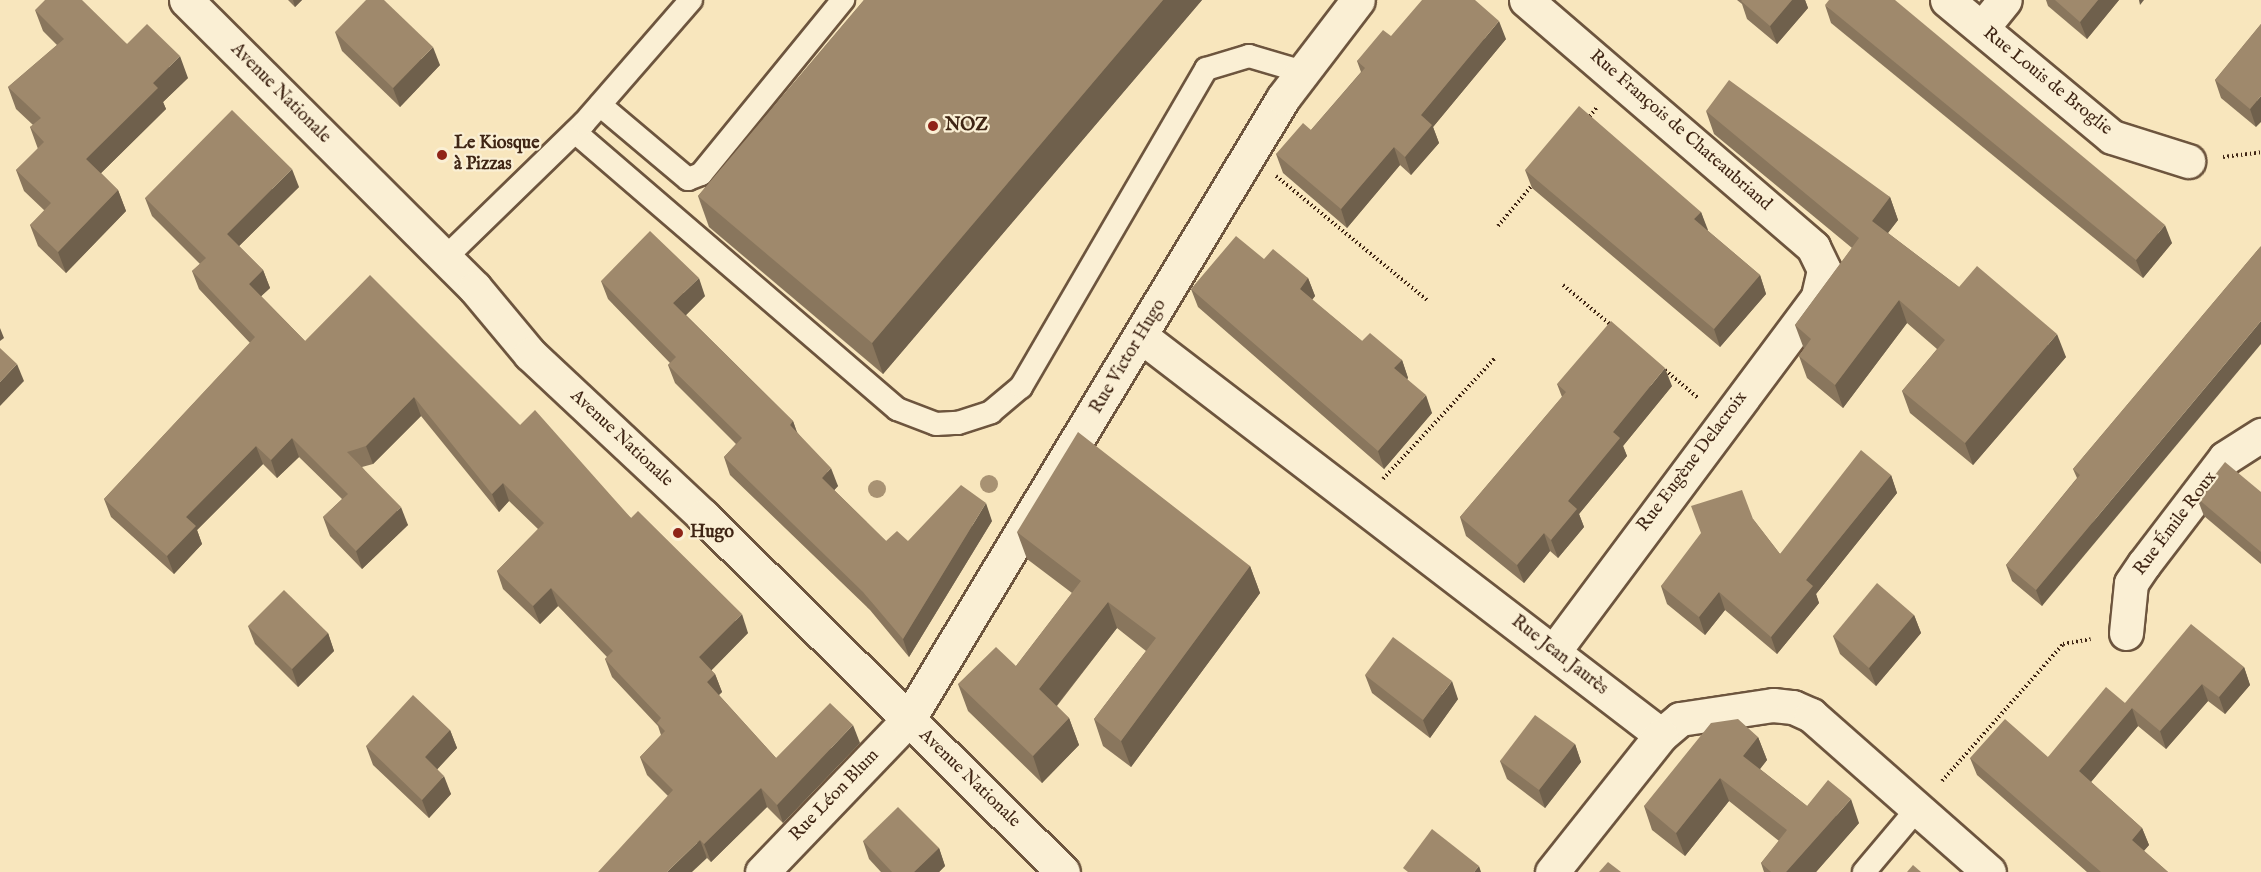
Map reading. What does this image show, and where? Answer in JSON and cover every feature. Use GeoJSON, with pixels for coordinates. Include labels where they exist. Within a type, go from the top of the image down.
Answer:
{"type":"FeatureCollection","features":[{"type":"Feature","properties":{"kind":"street","name":"Avenue Nationale"},"geometry":{"type":"LineString","coordinates":[[186,0],[445,258],[530,354],[704,516],[1063,872]]}},
{"type":"Feature","properties":{"kind":"street","name":"Rue Victor Hugo"},"geometry":{"type":"LineString","coordinates":[[908,720],[1142,337],[1300,71],[1358,0]]}},
{"type":"Feature","properties":{"kind":"street","name":"Rue François de Chateaubriand"},"geometry":{"type":"LineString","coordinates":[[1526,0],[1813,247],[1824,270]]}},
{"type":"Feature","properties":{"kind":"street","name":"Rue Louis de Broglie"},"geometry":{"type":"LineString","coordinates":[[1947,0],[2112,137],[2188,161]]}},
{"type":"Feature","properties":{"kind":"street"},"geometry":{"type":"LineString","coordinates":[[1982,28],[2005,0]]}},
{"type":"Feature","properties":{"kind":"street","name":"Rue Eugène Delacroix"},"geometry":{"type":"LineString","coordinates":[[1554,651],[1724,420],[1818,297],[1824,270]]}},
{"type":"Feature","properties":{"kind":"street","name":"Rue Jean Jaurès"},"geometry":{"type":"LineString","coordinates":[[1142,337],[1661,735]]}},
{"type":"Feature","properties":{"kind":"street","name":"Rue Émile Roux"},"geometry":{"type":"LineString","coordinates":[[2126,633],[2131,583],[2225,458],[2261,435]]}},
{"type":"Feature","properties":{"kind":"street"},"geometry":{"type":"LineString","coordinates":[[1552,872],[1661,735],[1680,719],[1793,707],[1811,715],[1989,872]]}},
{"type":"Feature","properties":{"kind":"street","name":"Rue Léon Blum"},"geometry":{"type":"LineString","coordinates":[[762,872],[908,720]]}},
{"type":"Feature","properties":{"kind":"lane"},"geometry":{"type":"LineString","coordinates":[[445,258],[575,132],[691,0]]}},
{"type":"Feature","properties":{"kind":"lane"},"geometry":{"type":"LineString","coordinates":[[600,105],[688,179],[701,174],[843,0]]}},
{"type":"Feature","properties":{"kind":"lane"},"geometry":{"type":"LineString","coordinates":[[575,132],[897,409],[936,424],[958,423],[991,412],[1021,387],[1206,69],[1249,56],[1300,71]]}},
{"type":"Feature","properties":{"kind":"lane"},"geometry":{"type":"LineString","coordinates":[[1864,872],[1917,809]]}},
{"type":"Feature","properties":{"kind":"path"},"geometry":{"type":"LineString","coordinates":[[1581,126],[1620,79]]}},
{"type":"Feature","properties":{"kind":"path"},"geometry":{"type":"LineString","coordinates":[[1251,154],[1428,301]]}},
{"type":"Feature","properties":{"kind":"path"},"geometry":{"type":"LineString","coordinates":[[1498,226],[1536,181]]}},
{"type":"Feature","properties":{"kind":"path"},"geometry":{"type":"LineString","coordinates":[[1563,285],[1615,329]]}},
{"type":"Feature","properties":{"kind":"path"},"geometry":{"type":"LineString","coordinates":[[1363,506],[1495,357]]}},
{"type":"Feature","properties":{"kind":"path"},"geometry":{"type":"LineString","coordinates":[[1659,365],[1724,420]]}},
{"type":"Feature","properties":{"kind":"path"},"geometry":{"type":"LineString","coordinates":[[1917,809],[2063,644],[2126,633]]}},
{"type":"Feature","properties":{"kind":"building"},"geometry":{"type":"Polygon","coordinates":[[[45,0],[82,0],[127,44],[147,24],[180,56],[153,83],[158,88],[86,159],[118,190],[58,252],[30,225],[51,203],[16,170],[44,142],[30,127],[41,118],[8,87],[64,39],[35,10],[45,0]]]}},
{"type":"Feature","properties":{"kind":"building"},"geometry":{"type":"Polygon","coordinates":[[[366,0],[384,0],[433,47],[393,88],[335,32],[366,0]]]}},
{"type":"Feature","properties":{"kind":"building"},"geometry":{"type":"Polygon","coordinates":[[[864,0],[1163,0],[872,343],[698,196],[864,0]]]}},
{"type":"Feature","properties":{"kind":"building"},"geometry":{"type":"Polygon","coordinates":[[[1422,0],[1475,0],[1499,21],[1421,115],[1432,125],[1405,157],[1394,147],[1341,209],[1276,154],[1303,123],[1311,130],[1365,68],[1357,61],[1383,30],[1391,36],[1422,0]]]}},
{"type":"Feature","properties":{"kind":"building"},"geometry":{"type":"Polygon","coordinates":[[[1742,0],[1792,0],[1770,26],[1742,0]]]}},
{"type":"Feature","properties":{"kind":"building"},"geometry":{"type":"Polygon","coordinates":[[[1829,0],[1895,0],[2165,225],[2136,260],[1825,5],[1829,0]]]}},
{"type":"Feature","properties":{"kind":"building"},"geometry":{"type":"Polygon","coordinates":[[[2055,0],[2098,0],[2080,22],[2055,0]]]}},
{"type":"Feature","properties":{"kind":"building"},"geometry":{"type":"Polygon","coordinates":[[[2261,24],[2261,96],[2250,109],[2215,80],[2261,24]]]}},
{"type":"Feature","properties":{"kind":"building"},"geometry":{"type":"Polygon","coordinates":[[[1729,80],[1890,197],[1872,221],[1959,287],[1977,266],[2057,334],[1965,443],[1902,391],[1945,340],[1899,300],[1835,385],[1799,356],[1811,339],[1795,325],[1859,238],[1706,111],[1729,80]]]}},
{"type":"Feature","properties":{"kind":"building"},"geometry":{"type":"Polygon","coordinates":[[[1579,106],[1701,212],[1694,219],[1760,275],[1714,329],[1525,170],[1579,106]]]}},
{"type":"Feature","properties":{"kind":"building"},"geometry":{"type":"Polygon","coordinates":[[[232,110],[292,169],[227,234],[263,270],[249,284],[305,341],[370,275],[520,425],[535,410],[631,518],[638,511],[742,614],[699,657],[715,674],[707,682],[776,758],[830,703],[853,725],[777,805],[761,788],[704,844],[700,840],[667,872],[598,872],[673,790],[640,757],[665,731],[657,723],[661,718],[605,659],[613,651],[551,588],[533,606],[497,571],[544,523],[503,483],[492,494],[414,397],[366,446],[347,452],[401,507],[356,551],[323,517],[348,494],[292,438],[271,460],[256,446],[186,517],[196,526],[167,556],[104,499],[255,337],[192,271],[206,258],[145,198],[232,110]]]}},
{"type":"Feature","properties":{"kind":"building"},"geometry":{"type":"Polygon","coordinates":[[[650,231],[699,278],[673,303],[793,421],[790,425],[831,468],[822,478],[886,541],[897,531],[908,541],[961,485],[986,503],[903,639],[863,592],[724,457],[742,438],[668,365],[676,357],[601,281],[650,231]]]}},
{"type":"Feature","properties":{"kind":"building"},"geometry":{"type":"Polygon","coordinates":[[[1236,236],[1264,259],[1273,249],[1308,278],[1300,289],[1362,341],[1370,333],[1402,360],[1394,368],[1426,395],[1378,451],[1191,289],[1236,236]]]}},
{"type":"Feature","properties":{"kind":"building"},"geometry":{"type":"Polygon","coordinates":[[[2261,246],[2261,321],[2036,590],[2006,565],[2080,475],[2073,469],[2261,246]]]}},
{"type":"Feature","properties":{"kind":"building"},"geometry":{"type":"Polygon","coordinates":[[[1611,321],[1665,368],[1613,432],[1620,438],[1568,501],[1577,509],[1551,540],[1544,533],[1517,565],[1460,517],[1566,392],[1557,384],[1611,321]]]}},
{"type":"Feature","properties":{"kind":"building"},"geometry":{"type":"Polygon","coordinates":[[[0,348],[17,364],[0,382],[0,348]]]}},
{"type":"Feature","properties":{"kind":"building"},"geometry":{"type":"Polygon","coordinates":[[[1078,432],[1250,566],[1121,741],[1094,719],[1156,638],[1108,602],[1039,689],[1069,718],[1033,756],[958,684],[996,647],[1016,666],[1081,581],[1017,532],[1078,432]]]}},
{"type":"Feature","properties":{"kind":"building"},"geometry":{"type":"Polygon","coordinates":[[[1861,450],[1891,475],[1806,580],[1813,586],[1771,637],[1719,592],[1699,617],[1661,586],[1701,533],[1691,506],[1742,490],[1753,519],[1780,554],[1861,450]]]}},
{"type":"Feature","properties":{"kind":"building"},"geometry":{"type":"Polygon","coordinates":[[[2225,462],[2261,492],[2261,552],[2197,498],[2225,462]]]}},
{"type":"Feature","properties":{"kind":"building"},"geometry":{"type":"Polygon","coordinates":[[[1877,583],[1914,615],[1869,668],[1833,636],[1877,583]]]}},
{"type":"Feature","properties":{"kind":"building"},"geometry":{"type":"Polygon","coordinates":[[[284,590],[328,633],[292,669],[248,626],[284,590]]]}},
{"type":"Feature","properties":{"kind":"building"},"geometry":{"type":"Polygon","coordinates":[[[2191,624],[2244,667],[2219,697],[2202,684],[2160,731],[2132,708],[2079,771],[2142,828],[2132,840],[2168,872],[2101,872],[1970,758],[2005,719],[2048,757],[2106,687],[2125,703],[2191,624]]]}},
{"type":"Feature","properties":{"kind":"building"},"geometry":{"type":"Polygon","coordinates":[[[1393,637],[1452,681],[1423,720],[1365,675],[1393,637]]]}},
{"type":"Feature","properties":{"kind":"building"},"geometry":{"type":"Polygon","coordinates":[[[413,695],[450,730],[425,757],[444,776],[422,800],[366,746],[413,695]]]}},
{"type":"Feature","properties":{"kind":"building"},"geometry":{"type":"Polygon","coordinates":[[[1535,715],[1575,744],[1539,790],[1500,761],[1535,715]]]}},
{"type":"Feature","properties":{"kind":"building"},"geometry":{"type":"Polygon","coordinates":[[[1738,719],[1758,737],[1743,756],[1807,806],[1828,780],[1851,799],[1786,872],[1771,872],[1761,863],[1787,830],[1720,778],[1676,833],[1644,806],[1711,723],[1738,719]]]}},
{"type":"Feature","properties":{"kind":"building"},"geometry":{"type":"Polygon","coordinates":[[[898,807],[939,848],[914,872],[892,872],[863,841],[898,807]]]}},
{"type":"Feature","properties":{"kind":"building"},"geometry":{"type":"Polygon","coordinates":[[[1432,829],[1479,866],[1474,872],[1408,872],[1403,868],[1432,829]]]}},
{"type":"Feature","properties":{"kind":"building"},"geometry":{"type":"Polygon","coordinates":[[[1608,862],[1621,872],[1599,872],[1608,862]]]}},
{"type":"Feature","properties":{"kind":"building"},"geometry":{"type":"Polygon","coordinates":[[[1913,865],[1921,872],[1907,872],[1913,865]]]}},
{"type":"Feature","properties":{"kind":"place","name":"NOZ"},"geometry":{"type":"Point","coordinates":[933,126]}},
{"type":"Feature","properties":{"kind":"place","name":"Le Kiosque à Pizzas"},"geometry":{"type":"Point","coordinates":[442,155]}},
{"type":"Feature","properties":{"kind":"place","name":"Hugo"},"geometry":{"type":"Point","coordinates":[678,533]}}]}
